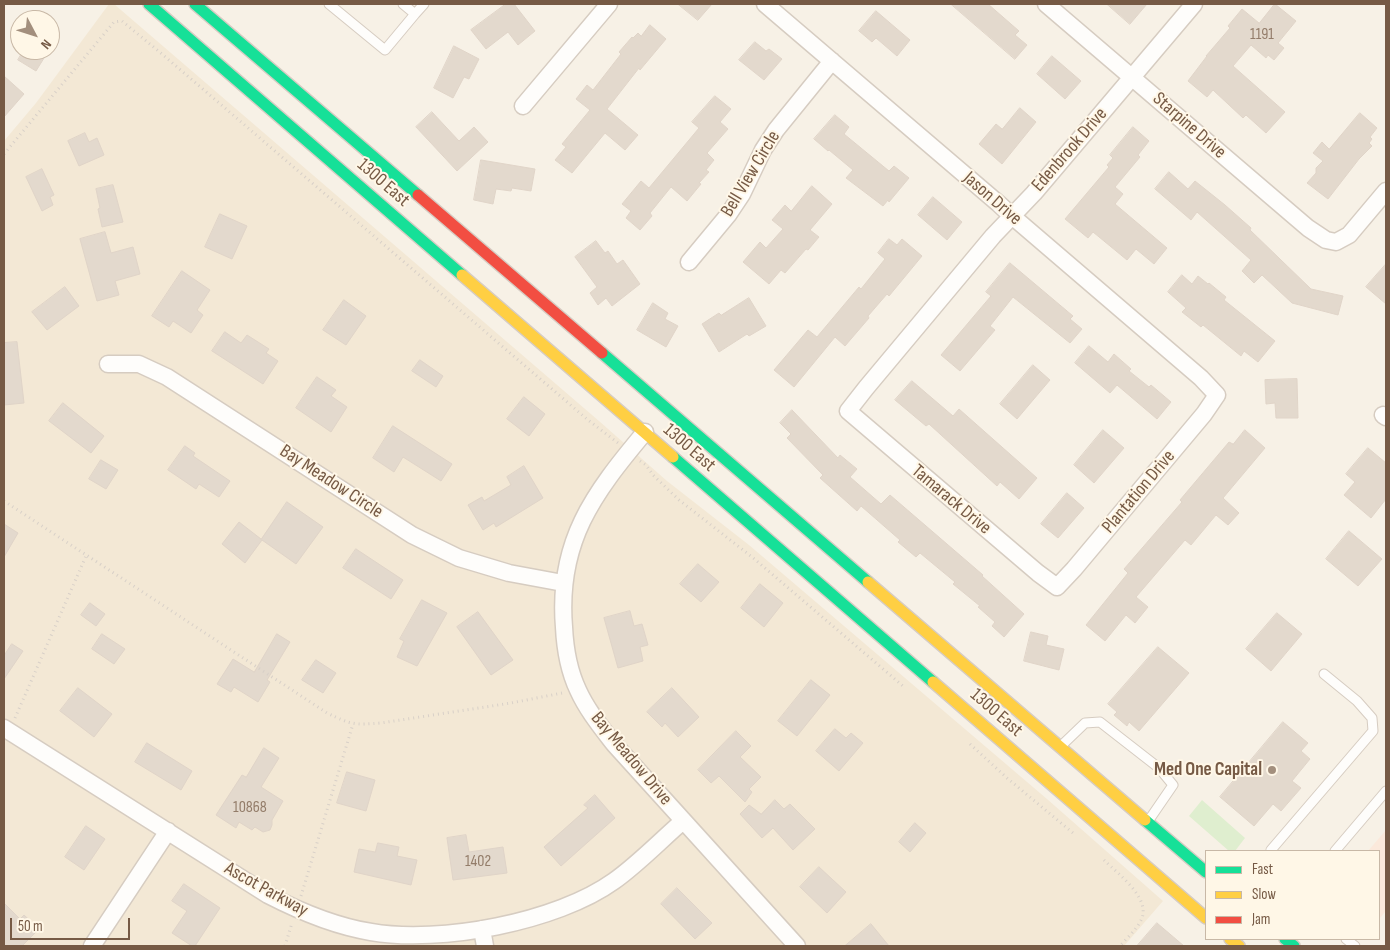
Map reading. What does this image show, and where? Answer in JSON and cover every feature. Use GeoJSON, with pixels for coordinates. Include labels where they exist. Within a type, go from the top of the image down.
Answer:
{"type":"FeatureCollection","features":[{"type":"Feature","properties":{"kind":"main road","name":"1300 East"},"geometry":{"type":"LineString","coordinates":[[149,4],[651,429],[1205,917]]}},
{"type":"Feature","properties":{"kind":"main road","name":"1300 East"},"geometry":{"type":"LineString","coordinates":[[195,4],[1205,871]]}},
{"type":"Feature","properties":{"kind":"main road"},"geometry":{"type":"LineString","coordinates":[[712,463],[748,492],[788,514]]}},
{"type":"Feature","properties":{"kind":"street"},"geometry":{"type":"LineString","coordinates":[[523,106],[609,4]]}},
{"type":"Feature","properties":{"kind":"street","name":"Jason Drive"},"geometry":{"type":"LineString","coordinates":[[765,4],[1201,378],[1217,395]]}},
{"type":"Feature","properties":{"kind":"street","name":"Starpine Drive"},"geometry":{"type":"LineString","coordinates":[[1046,4],[1308,228],[1326,240],[1336,242],[1349,235],[1386,192]]}},
{"type":"Feature","properties":{"kind":"street","name":"Edenbrook Drive"},"geometry":{"type":"LineString","coordinates":[[848,411],[993,236],[1034,193],[1194,4]]}},
{"type":"Feature","properties":{"kind":"street","name":"Bell View Circle"},"geometry":{"type":"LineString","coordinates":[[689,262],[733,208],[742,194],[763,150],[776,130],[832,61]]}},
{"type":"Feature","properties":{"kind":"street","name":"Bay Meadow Circle"},"geometry":{"type":"LineString","coordinates":[[108,364],[139,364],[167,376],[412,535],[459,558],[509,573],[563,583]]}},
{"type":"Feature","properties":{"kind":"street","name":"Plantation Drive"},"geometry":{"type":"LineString","coordinates":[[1056,587],[1074,569],[1204,414],[1217,395]]}},
{"type":"Feature","properties":{"kind":"street","name":"Tamarack Drive"},"geometry":{"type":"LineString","coordinates":[[848,411],[1056,587]]}},
{"type":"Feature","properties":{"kind":"street","name":"Bay Meadow Drive"},"geometry":{"type":"LineString","coordinates":[[651,429],[629,451],[596,495],[581,523],[570,552],[563,583],[562,612],[564,639],[570,665],[578,690],[591,714],[614,744],[797,946]]}},
{"type":"Feature","properties":{"kind":"street","name":"Ascot Parkway"},"geometry":{"type":"LineString","coordinates":[[7,729],[268,895],[296,910],[334,924],[372,932],[410,935],[446,933],[529,920],[574,904],[614,881],[683,821]]}},
{"type":"Feature","properties":{"kind":"street"},"geometry":{"type":"LineString","coordinates":[[92,946],[168,831]]}},
{"type":"Feature","properties":{"kind":"street"},"geometry":{"type":"LineString","coordinates":[[482,928],[485,946]]}},
{"type":"Feature","properties":{"kind":"lane"},"geometry":{"type":"LineString","coordinates":[[329,4],[384,50],[424,4]]}},
{"type":"Feature","properties":{"kind":"lane"},"geometry":{"type":"LineString","coordinates":[[403,4],[415,14]]}},
{"type":"Feature","properties":{"kind":"lane"},"geometry":{"type":"LineString","coordinates":[[1271,850],[1373,731],[1372,718],[1357,701],[1324,674]]}},
{"type":"Feature","properties":{"kind":"lane"},"geometry":{"type":"LineString","coordinates":[[1060,748],[1085,723],[1100,722],[1159,768],[1173,785],[1148,822]]}},
{"type":"Feature","properties":{"kind":"lane"},"geometry":{"type":"LineString","coordinates":[[1336,850],[1386,791]]}},
{"type":"Feature","properties":{"kind":"path"},"geometry":{"type":"LineString","coordinates":[[4,154],[114,22],[122,21],[588,420],[646,465],[653,475],[679,500],[752,557],[908,690]]}},
{"type":"Feature","properties":{"kind":"path"},"geometry":{"type":"LineString","coordinates":[[4,501],[327,713],[353,724],[381,723],[511,703],[578,690]]}},
{"type":"Feature","properties":{"kind":"path"},"geometry":{"type":"LineString","coordinates":[[7,729],[86,556]]}},
{"type":"Feature","properties":{"kind":"path"},"geometry":{"type":"LineString","coordinates":[[285,946],[353,724]]}},
{"type":"Feature","properties":{"kind":"path"},"geometry":{"type":"LineString","coordinates":[[966,740],[1007,778],[1077,836]]}},
{"type":"Feature","properties":{"kind":"path"},"geometry":{"type":"LineString","coordinates":[[1100,856],[1131,886],[1141,901],[1144,912],[1140,922],[1120,946]]}},
{"type":"Feature","properties":{"kind":"shaded area"},"geometry":{"type":"Polygon","coordinates":[[[109,4],[114,4],[667,481],[749,545],[1047,799],[1163,901],[1124,946],[4,946],[4,141],[36,103],[109,4]]]}},
{"type":"Feature","properties":{"kind":"shaded area"},"geometry":{"type":"Polygon","coordinates":[[[1386,830],[1386,911],[1380,918],[1380,850],[1369,850],[1386,830]]]}},
{"type":"Feature","properties":{"kind":"green space"},"geometry":{"type":"Polygon","coordinates":[[[1202,800],[1245,838],[1236,850],[1228,850],[1189,816],[1202,800]]]}},
{"type":"Feature","properties":{"kind":"building"},"geometry":{"type":"Polygon","coordinates":[[[506,4],[514,4],[535,31],[518,45],[508,32],[486,49],[471,30],[506,4]]]}},
{"type":"Feature","properties":{"kind":"building"},"geometry":{"type":"Polygon","coordinates":[[[678,4],[712,4],[698,20],[678,4]]]}},
{"type":"Feature","properties":{"kind":"building"},"geometry":{"type":"Polygon","coordinates":[[[951,4],[988,4],[1019,31],[1015,35],[1027,45],[1015,59],[951,4]]]}},
{"type":"Feature","properties":{"kind":"building"},"geometry":{"type":"Polygon","coordinates":[[[1107,4],[1147,4],[1130,24],[1107,4]]]}},
{"type":"Feature","properties":{"kind":"building"},"geometry":{"type":"Polygon","coordinates":[[[1275,4],[1296,21],[1278,43],[1284,48],[1274,60],[1268,55],[1266,58],[1251,45],[1233,66],[1285,112],[1266,133],[1246,115],[1243,118],[1213,90],[1207,97],[1188,81],[1230,28],[1228,26],[1242,9],[1259,23],[1275,4]]]}},
{"type":"Feature","properties":{"kind":"building"},"geometry":{"type":"Polygon","coordinates":[[[876,11],[910,40],[897,56],[876,38],[872,42],[859,31],[876,11]]]}},
{"type":"Feature","properties":{"kind":"building"},"geometry":{"type":"Polygon","coordinates":[[[650,25],[666,39],[640,70],[639,68],[607,109],[638,135],[625,150],[605,133],[572,173],[555,160],[566,147],[562,144],[590,110],[576,99],[587,85],[593,90],[621,54],[619,52],[632,37],[638,33],[641,36],[650,25]]]}},
{"type":"Feature","properties":{"kind":"building"},"geometry":{"type":"Polygon","coordinates":[[[755,42],[766,51],[769,49],[782,59],[764,80],[739,60],[755,42]]]}},
{"type":"Feature","properties":{"kind":"building"},"geometry":{"type":"Polygon","coordinates":[[[454,46],[479,59],[469,79],[464,77],[453,98],[434,88],[454,46]]]}},
{"type":"Feature","properties":{"kind":"building"},"geometry":{"type":"Polygon","coordinates":[[[1052,56],[1081,81],[1065,99],[1037,74],[1052,56]]]}},
{"type":"Feature","properties":{"kind":"building"},"geometry":{"type":"Polygon","coordinates":[[[18,60],[43,60],[36,71],[18,60]]]}},
{"type":"Feature","properties":{"kind":"building"},"geometry":{"type":"Polygon","coordinates":[[[4,76],[24,94],[4,117],[4,76]]]}},
{"type":"Feature","properties":{"kind":"building"},"geometry":{"type":"Polygon","coordinates":[[[715,96],[731,109],[720,122],[728,129],[707,153],[714,160],[706,170],[709,172],[687,201],[671,187],[650,213],[652,216],[640,230],[626,218],[631,211],[622,204],[641,181],[649,188],[699,128],[692,122],[715,96]]]}},
{"type":"Feature","properties":{"kind":"building"},"geometry":{"type":"Polygon","coordinates":[[[1020,108],[1036,122],[1002,164],[979,144],[996,124],[1002,129],[1020,108]]]}},
{"type":"Feature","properties":{"kind":"building"},"geometry":{"type":"Polygon","coordinates":[[[432,112],[459,141],[474,127],[488,142],[457,171],[416,127],[432,112]]]}},
{"type":"Feature","properties":{"kind":"building"},"geometry":{"type":"Polygon","coordinates":[[[1360,113],[1377,128],[1370,137],[1372,139],[1369,143],[1372,146],[1359,159],[1328,199],[1307,183],[1316,173],[1316,168],[1323,161],[1313,153],[1322,142],[1329,149],[1360,113]]]}},
{"type":"Feature","properties":{"kind":"building"},"geometry":{"type":"Polygon","coordinates":[[[835,115],[849,127],[844,134],[889,171],[894,166],[909,178],[889,202],[888,200],[883,206],[846,178],[853,170],[814,139],[835,115]]]}},
{"type":"Feature","properties":{"kind":"building"},"geometry":{"type":"Polygon","coordinates":[[[1133,127],[1149,141],[1138,155],[1140,157],[1115,187],[1123,194],[1115,204],[1167,248],[1154,264],[1136,249],[1127,260],[1093,232],[1088,238],[1065,219],[1109,167],[1107,165],[1113,158],[1110,155],[1133,127]]]}},
{"type":"Feature","properties":{"kind":"building"},"geometry":{"type":"Polygon","coordinates":[[[85,133],[89,142],[97,138],[104,155],[79,166],[68,141],[85,133]]]}},
{"type":"Feature","properties":{"kind":"building"},"geometry":{"type":"Polygon","coordinates":[[[481,160],[535,169],[531,191],[512,188],[511,191],[496,189],[493,204],[474,200],[481,160]]]}},
{"type":"Feature","properties":{"kind":"building"},"geometry":{"type":"Polygon","coordinates":[[[42,169],[54,195],[50,197],[53,205],[42,211],[26,177],[42,169]]]}},
{"type":"Feature","properties":{"kind":"building"},"geometry":{"type":"Polygon","coordinates":[[[1169,172],[1188,189],[1195,181],[1225,205],[1251,228],[1250,230],[1311,289],[1343,296],[1338,315],[1292,303],[1262,275],[1254,283],[1242,271],[1251,260],[1197,212],[1191,220],[1155,189],[1169,172]]]}},
{"type":"Feature","properties":{"kind":"building"},"geometry":{"type":"Polygon","coordinates":[[[113,185],[123,222],[102,227],[96,189],[113,185]]]}},
{"type":"Feature","properties":{"kind":"building"},"geometry":{"type":"Polygon","coordinates":[[[812,186],[832,204],[810,230],[819,237],[785,273],[781,270],[769,284],[743,262],[760,242],[766,248],[783,229],[772,220],[785,205],[791,211],[812,186]]]}},
{"type":"Feature","properties":{"kind":"building"},"geometry":{"type":"Polygon","coordinates":[[[933,197],[962,222],[947,240],[918,215],[933,197]]]}},
{"type":"Feature","properties":{"kind":"building"},"geometry":{"type":"Polygon","coordinates":[[[220,214],[247,226],[232,259],[205,247],[220,214]]]}},
{"type":"Feature","properties":{"kind":"building"},"geometry":{"type":"Polygon","coordinates":[[[105,232],[111,253],[133,247],[140,274],[115,281],[119,295],[97,301],[80,239],[105,232]]]}},
{"type":"Feature","properties":{"kind":"building"},"geometry":{"type":"Polygon","coordinates":[[[889,239],[897,245],[902,239],[922,256],[889,296],[887,294],[868,316],[869,318],[845,346],[835,337],[794,387],[774,370],[808,330],[817,337],[859,287],[861,289],[885,259],[878,253],[889,239]]]}},
{"type":"Feature","properties":{"kind":"building"},"geometry":{"type":"Polygon","coordinates":[[[596,241],[605,253],[608,251],[617,264],[623,260],[640,284],[612,306],[606,298],[598,305],[590,293],[597,287],[575,257],[596,241]]]}},
{"type":"Feature","properties":{"kind":"building"},"geometry":{"type":"Polygon","coordinates":[[[1010,263],[1073,316],[1070,319],[1082,329],[1070,343],[1013,297],[990,326],[995,330],[960,371],[941,355],[991,296],[986,292],[1010,263]]]}},
{"type":"Feature","properties":{"kind":"building"},"geometry":{"type":"Polygon","coordinates":[[[1386,264],[1386,304],[1366,287],[1386,264]]]}},
{"type":"Feature","properties":{"kind":"building"},"geometry":{"type":"Polygon","coordinates":[[[182,271],[210,290],[197,310],[203,315],[191,333],[173,321],[169,327],[152,316],[182,271]]]}},
{"type":"Feature","properties":{"kind":"building"},"geometry":{"type":"Polygon","coordinates":[[[1182,275],[1192,284],[1198,276],[1209,283],[1226,297],[1224,300],[1275,341],[1258,362],[1244,351],[1241,356],[1203,325],[1201,327],[1182,312],[1186,308],[1168,292],[1182,275]]]}},
{"type":"Feature","properties":{"kind":"building"},"geometry":{"type":"Polygon","coordinates":[[[65,287],[79,306],[47,330],[32,312],[65,287]]]}},
{"type":"Feature","properties":{"kind":"building"},"geometry":{"type":"Polygon","coordinates":[[[749,298],[766,326],[749,336],[747,334],[719,352],[702,324],[749,298]]]}},
{"type":"Feature","properties":{"kind":"building"},"geometry":{"type":"Polygon","coordinates":[[[344,300],[366,316],[346,345],[323,330],[344,300]]]}},
{"type":"Feature","properties":{"kind":"building"},"geometry":{"type":"Polygon","coordinates":[[[653,303],[668,313],[665,319],[678,326],[666,347],[637,330],[653,303]]]}},
{"type":"Feature","properties":{"kind":"building"},"geometry":{"type":"Polygon","coordinates":[[[225,332],[241,343],[247,335],[269,349],[266,353],[278,361],[263,384],[212,351],[225,332]]]}},
{"type":"Feature","properties":{"kind":"building"},"geometry":{"type":"Polygon","coordinates":[[[17,342],[24,403],[4,405],[4,343],[17,342]]]}},
{"type":"Feature","properties":{"kind":"building"},"geometry":{"type":"Polygon","coordinates":[[[1089,346],[1108,362],[1114,354],[1131,369],[1129,371],[1149,387],[1151,385],[1171,402],[1157,419],[1117,385],[1110,393],[1075,363],[1089,346]]]}},
{"type":"Feature","properties":{"kind":"building"},"geometry":{"type":"Polygon","coordinates":[[[420,360],[443,376],[436,387],[412,371],[420,360]]]}},
{"type":"Feature","properties":{"kind":"building"},"geometry":{"type":"Polygon","coordinates":[[[1033,365],[1050,380],[1017,419],[1000,404],[1033,365]]]}},
{"type":"Feature","properties":{"kind":"building"},"geometry":{"type":"Polygon","coordinates":[[[317,377],[336,390],[331,396],[347,407],[331,432],[296,408],[317,377]]]}},
{"type":"Feature","properties":{"kind":"building"},"geometry":{"type":"Polygon","coordinates":[[[1297,379],[1298,418],[1276,418],[1275,403],[1266,404],[1265,380],[1297,379]]]}},
{"type":"Feature","properties":{"kind":"building"},"geometry":{"type":"Polygon","coordinates":[[[912,381],[953,416],[959,409],[1037,478],[1019,499],[1000,482],[997,486],[929,424],[926,426],[895,400],[912,381]]]}},
{"type":"Feature","properties":{"kind":"building"},"geometry":{"type":"Polygon","coordinates":[[[524,397],[545,414],[529,436],[507,419],[524,397]]]}},
{"type":"Feature","properties":{"kind":"building"},"geometry":{"type":"Polygon","coordinates":[[[63,403],[104,436],[91,453],[49,421],[63,403]]]}},
{"type":"Feature","properties":{"kind":"building"},"geometry":{"type":"Polygon","coordinates":[[[792,410],[838,458],[840,455],[857,469],[850,477],[881,504],[890,495],[983,575],[1024,614],[1004,637],[992,626],[995,622],[978,607],[980,606],[953,584],[955,582],[920,553],[916,557],[898,542],[900,540],[861,506],[857,511],[820,478],[823,475],[787,438],[791,434],[780,423],[792,410]]]}},
{"type":"Feature","properties":{"kind":"building"},"geometry":{"type":"Polygon","coordinates":[[[393,426],[452,464],[441,481],[403,457],[394,472],[373,458],[393,426]]]}},
{"type":"Feature","properties":{"kind":"building"},"geometry":{"type":"Polygon","coordinates":[[[1103,430],[1124,448],[1094,483],[1074,465],[1103,430]]]}},
{"type":"Feature","properties":{"kind":"building"},"geometry":{"type":"Polygon","coordinates":[[[1245,430],[1265,448],[1223,498],[1239,513],[1228,525],[1216,515],[1191,545],[1185,540],[1136,597],[1148,607],[1135,623],[1126,615],[1105,641],[1086,625],[1128,573],[1124,569],[1182,502],[1180,500],[1229,442],[1233,444],[1245,430]]]}},
{"type":"Feature","properties":{"kind":"building"},"geometry":{"type":"Polygon","coordinates":[[[185,446],[195,453],[193,456],[230,481],[219,497],[199,484],[196,489],[168,470],[185,446]]]}},
{"type":"Feature","properties":{"kind":"building"},"geometry":{"type":"Polygon","coordinates":[[[1368,448],[1386,463],[1386,499],[1371,518],[1344,495],[1355,482],[1346,474],[1368,448]]]}},
{"type":"Feature","properties":{"kind":"building"},"geometry":{"type":"Polygon","coordinates":[[[101,460],[118,470],[106,489],[89,479],[101,460]]]}},
{"type":"Feature","properties":{"kind":"building"},"geometry":{"type":"Polygon","coordinates":[[[524,466],[543,498],[496,527],[494,523],[483,530],[468,505],[482,497],[484,501],[511,485],[507,477],[524,466]]]}},
{"type":"Feature","properties":{"kind":"building"},"geometry":{"type":"Polygon","coordinates":[[[1067,493],[1084,508],[1058,538],[1041,524],[1067,493]]]}},
{"type":"Feature","properties":{"kind":"building"},"geometry":{"type":"Polygon","coordinates":[[[287,502],[323,527],[296,564],[262,540],[245,563],[222,544],[239,522],[261,539],[287,502]]]}},
{"type":"Feature","properties":{"kind":"building"},"geometry":{"type":"Polygon","coordinates":[[[4,524],[18,533],[4,557],[4,524]]]}},
{"type":"Feature","properties":{"kind":"building"},"geometry":{"type":"Polygon","coordinates":[[[1349,531],[1382,559],[1358,586],[1326,559],[1349,531]]]}},
{"type":"Feature","properties":{"kind":"building"},"geometry":{"type":"Polygon","coordinates":[[[356,549],[403,580],[391,599],[343,568],[356,549]]]}},
{"type":"Feature","properties":{"kind":"building"},"geometry":{"type":"Polygon","coordinates":[[[698,564],[719,582],[701,602],[680,584],[698,564]]]}},
{"type":"Feature","properties":{"kind":"building"},"geometry":{"type":"Polygon","coordinates":[[[760,584],[783,603],[764,627],[741,608],[760,584]]]}},
{"type":"Feature","properties":{"kind":"building"},"geometry":{"type":"Polygon","coordinates":[[[422,600],[447,613],[417,666],[397,657],[404,641],[400,639],[422,600]]]}},
{"type":"Feature","properties":{"kind":"building"},"geometry":{"type":"Polygon","coordinates":[[[90,603],[105,614],[96,626],[81,615],[90,603]]]}},
{"type":"Feature","properties":{"kind":"building"},"geometry":{"type":"Polygon","coordinates":[[[630,611],[634,626],[642,624],[648,645],[640,647],[643,661],[618,668],[604,618],[630,611]]]}},
{"type":"Feature","properties":{"kind":"building"},"geometry":{"type":"Polygon","coordinates":[[[478,612],[513,660],[491,675],[457,627],[478,612]]]}},
{"type":"Feature","properties":{"kind":"building"},"geometry":{"type":"Polygon","coordinates":[[[1277,613],[1302,634],[1271,671],[1246,649],[1277,613]]]}},
{"type":"Feature","properties":{"kind":"building"},"geometry":{"type":"Polygon","coordinates":[[[1031,632],[1048,636],[1046,645],[1064,649],[1059,670],[1024,661],[1031,632]]]}},
{"type":"Feature","properties":{"kind":"building"},"geometry":{"type":"Polygon","coordinates":[[[102,634],[125,649],[114,664],[92,649],[102,634]]]}},
{"type":"Feature","properties":{"kind":"building"},"geometry":{"type":"Polygon","coordinates":[[[277,634],[290,642],[267,680],[270,682],[258,702],[234,687],[231,692],[217,684],[233,659],[254,672],[277,634]]]}},
{"type":"Feature","properties":{"kind":"building"},"geometry":{"type":"Polygon","coordinates":[[[12,644],[23,651],[4,679],[4,656],[12,644]]]}},
{"type":"Feature","properties":{"kind":"building"},"geometry":{"type":"Polygon","coordinates":[[[1158,647],[1189,673],[1139,731],[1129,722],[1127,726],[1114,715],[1117,712],[1108,704],[1158,647]]]}},
{"type":"Feature","properties":{"kind":"building"},"geometry":{"type":"Polygon","coordinates":[[[316,660],[336,673],[323,693],[302,680],[316,660]]]}},
{"type":"Feature","properties":{"kind":"building"},"geometry":{"type":"Polygon","coordinates":[[[811,680],[830,695],[797,736],[778,721],[811,680]]]}},
{"type":"Feature","properties":{"kind":"building"},"geometry":{"type":"Polygon","coordinates":[[[78,688],[112,714],[94,737],[60,711],[78,688]]]}},
{"type":"Feature","properties":{"kind":"building"},"geometry":{"type":"Polygon","coordinates":[[[672,688],[699,717],[678,737],[665,723],[662,727],[647,712],[672,688]]]}},
{"type":"Feature","properties":{"kind":"building","name":"Med One Capital"},"geometry":{"type":"Polygon","coordinates":[[[1283,722],[1308,743],[1301,751],[1310,759],[1292,781],[1301,788],[1281,811],[1273,804],[1254,826],[1220,797],[1283,722]]]}},
{"type":"Feature","properties":{"kind":"building"},"geometry":{"type":"Polygon","coordinates":[[[835,729],[846,738],[851,733],[863,743],[839,771],[816,751],[835,729]]]}},
{"type":"Feature","properties":{"kind":"building"},"geometry":{"type":"Polygon","coordinates":[[[736,731],[751,746],[740,757],[761,777],[749,789],[752,792],[745,802],[719,776],[711,783],[698,770],[736,731]]]}},
{"type":"Feature","properties":{"kind":"building"},"geometry":{"type":"Polygon","coordinates":[[[147,743],[192,771],[181,790],[135,762],[147,743]]]}},
{"type":"Feature","properties":{"kind":"building"},"geometry":{"type":"Polygon","coordinates":[[[264,748],[279,758],[261,787],[283,801],[272,820],[270,830],[263,832],[255,827],[252,830],[239,822],[236,828],[216,815],[242,775],[246,777],[264,748]]]}},
{"type":"Feature","properties":{"kind":"building"},"geometry":{"type":"Polygon","coordinates":[[[347,772],[375,780],[366,811],[337,803],[347,772]]]}},
{"type":"Feature","properties":{"kind":"building"},"geometry":{"type":"Polygon","coordinates":[[[595,795],[615,818],[561,866],[544,847],[588,808],[584,805],[595,795]]]}},
{"type":"Feature","properties":{"kind":"building"},"geometry":{"type":"Polygon","coordinates":[[[775,800],[784,809],[790,804],[815,829],[793,850],[773,828],[762,838],[740,814],[749,805],[761,814],[775,800]]]}},
{"type":"Feature","properties":{"kind":"building"},"geometry":{"type":"Polygon","coordinates":[[[915,823],[926,833],[910,852],[899,842],[915,823]]]}},
{"type":"Feature","properties":{"kind":"building"},"geometry":{"type":"Polygon","coordinates":[[[86,826],[105,839],[84,870],[65,857],[86,826]]]}},
{"type":"Feature","properties":{"kind":"building"},"geometry":{"type":"Polygon","coordinates":[[[466,835],[469,852],[503,847],[507,873],[453,880],[447,838],[466,835]]]}},
{"type":"Feature","properties":{"kind":"building"},"geometry":{"type":"Polygon","coordinates":[[[378,843],[399,847],[397,856],[417,860],[411,885],[354,872],[359,849],[375,852],[378,843]]]}},
{"type":"Feature","properties":{"kind":"building"},"geometry":{"type":"Polygon","coordinates":[[[819,867],[846,892],[827,913],[800,887],[819,867]]]}},
{"type":"Feature","properties":{"kind":"building"},"geometry":{"type":"Polygon","coordinates":[[[184,884],[220,908],[195,946],[172,933],[187,911],[172,901],[184,884]]]}},
{"type":"Feature","properties":{"kind":"building"},"geometry":{"type":"Polygon","coordinates":[[[677,888],[712,923],[695,939],[661,904],[677,888]]]}},
{"type":"Feature","properties":{"kind":"building"},"geometry":{"type":"Polygon","coordinates":[[[4,903],[20,919],[24,915],[39,929],[22,946],[4,946],[4,903]]]}},
{"type":"Feature","properties":{"kind":"building"},"geometry":{"type":"Polygon","coordinates":[[[1157,923],[1184,946],[1137,946],[1157,923]]]}},
{"type":"Feature","properties":{"kind":"building"},"geometry":{"type":"Polygon","coordinates":[[[871,924],[889,946],[845,946],[871,924]]]}},
{"type":"Feature","properties":{"kind":"traffic: fast"},"geometry":{"type":"LineString","coordinates":[[149,4],[462,275]]}},
{"type":"Feature","properties":{"kind":"traffic: fast"},"geometry":{"type":"LineString","coordinates":[[195,4],[418,195]]}},
{"type":"Feature","properties":{"kind":"traffic: fast"},"geometry":{"type":"LineString","coordinates":[[602,353],[868,582]]}},
{"type":"Feature","properties":{"kind":"traffic: fast"},"geometry":{"type":"LineString","coordinates":[[673,457],[933,682]]}},
{"type":"Feature","properties":{"kind":"traffic: fast"},"geometry":{"type":"LineString","coordinates":[[1145,820],[1205,871]]}},
{"type":"Feature","properties":{"kind":"traffic: fast"},"geometry":{"type":"LineString","coordinates":[[1286,940],[1294,946]]}},
{"type":"Feature","properties":{"kind":"traffic: slow"},"geometry":{"type":"LineString","coordinates":[[462,275],[673,457]]}},
{"type":"Feature","properties":{"kind":"traffic: slow"},"geometry":{"type":"LineString","coordinates":[[868,582],[1145,820]]}},
{"type":"Feature","properties":{"kind":"traffic: slow"},"geometry":{"type":"LineString","coordinates":[[933,682],[1205,917]]}},
{"type":"Feature","properties":{"kind":"traffic: slow"},"geometry":{"type":"LineString","coordinates":[[1231,940],[1239,946]]}},
{"type":"Feature","properties":{"kind":"traffic: jam"},"geometry":{"type":"LineString","coordinates":[[418,195],[602,353]]}},
{"type":"Feature","properties":{"kind":"place","name":"Med One Capital"},"geometry":{"type":"Point","coordinates":[1272,770]}}]}
